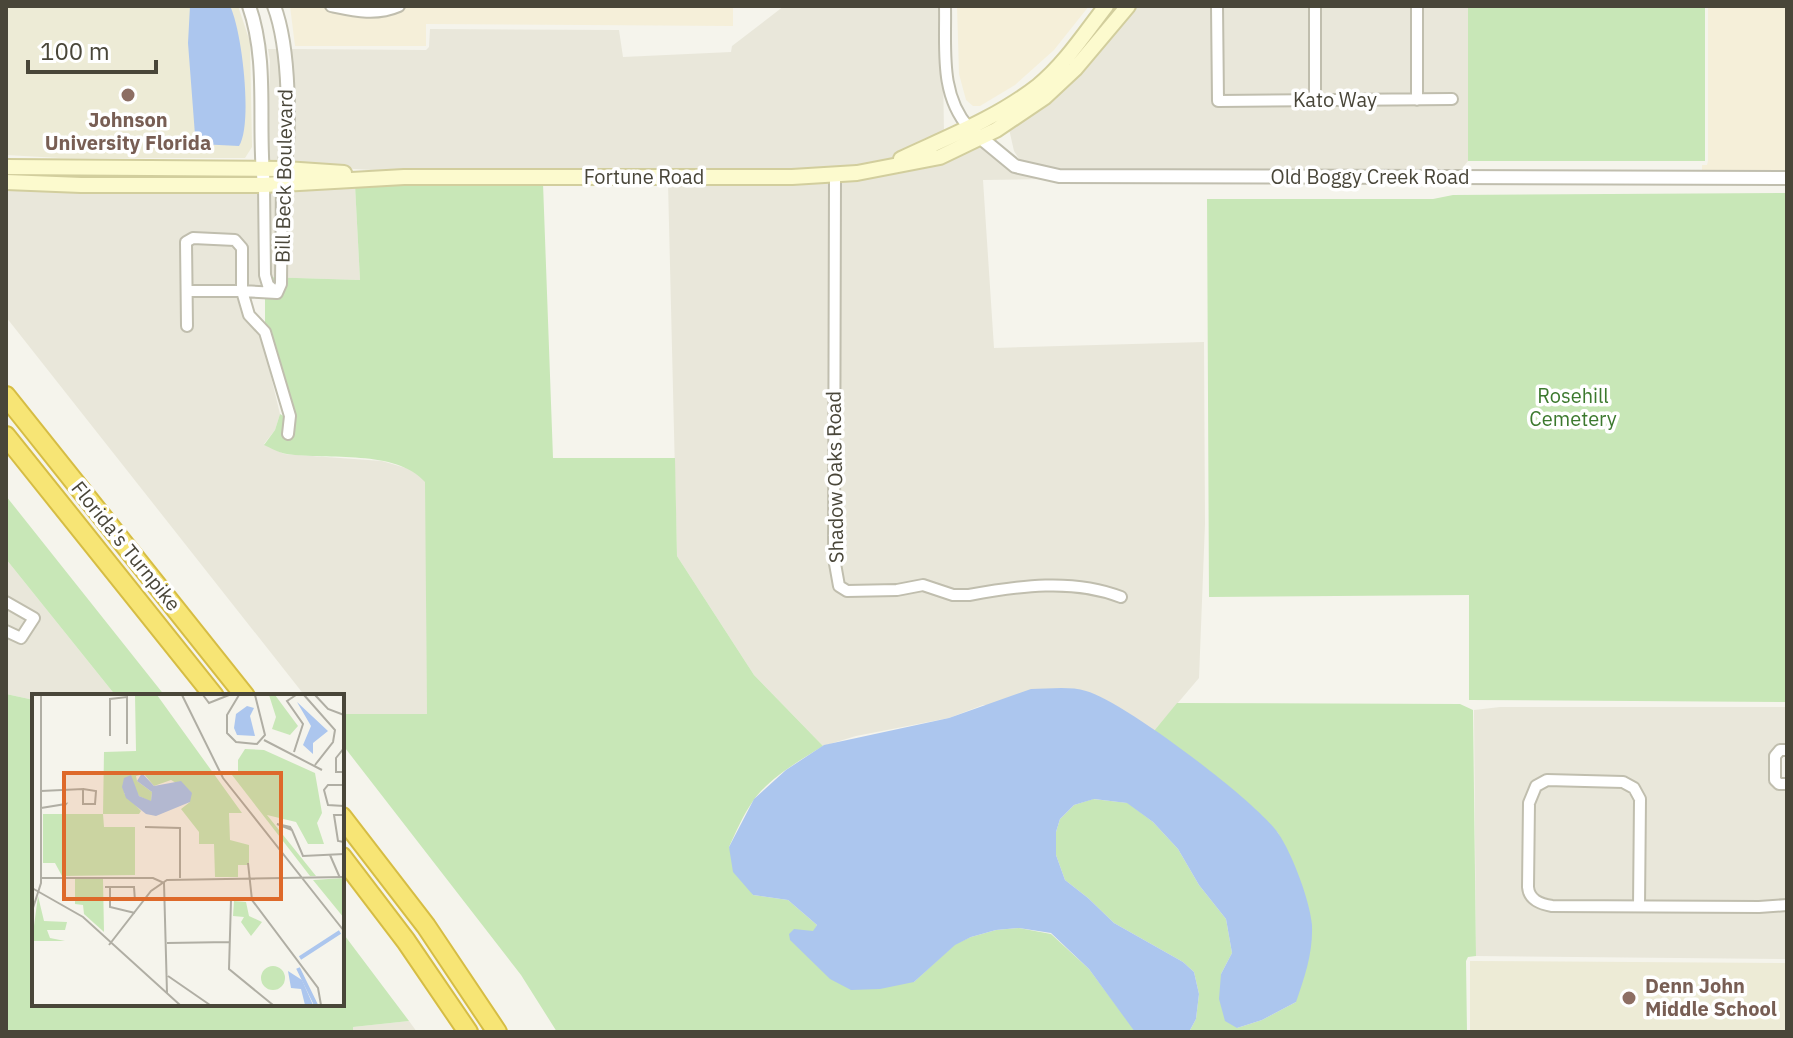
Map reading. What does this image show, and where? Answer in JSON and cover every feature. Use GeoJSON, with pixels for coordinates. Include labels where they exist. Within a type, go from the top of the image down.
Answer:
{"type":"FeatureCollection","features":[{"type":"Feature","properties":{"kind":"highway","name":"Florida's Turnpike"},"geometry":{"type":"LineString","coordinates":[[6,396],[243,694]]}},
{"type":"Feature","properties":{"kind":"highway","name":"Florida's Turnpike"},"geometry":{"type":"LineString","coordinates":[[6,436],[212,694]]}},
{"type":"Feature","properties":{"kind":"highway"},"geometry":{"type":"LineString","coordinates":[[344,820],[426,926],[497,1032]]}},
{"type":"Feature","properties":{"kind":"highway"},"geometry":{"type":"LineString","coordinates":[[344,860],[406,941],[468,1032]]}},
{"type":"Feature","properties":{"kind":"main road","name":"Fortune Road"},"geometry":{"type":"LineString","coordinates":[[6,182],[151,186],[282,185],[404,177],[835,175],[883,168],[940,157],[974,133],[1039,85],[1065,59],[1106,6]]}},
{"type":"Feature","properties":{"kind":"main road","name":"Fortune Road"},"geometry":{"type":"LineString","coordinates":[[974,133],[1045,97],[1075,69],[1128,6]]}},
{"type":"Feature","properties":{"kind":"main road","name":"Fortune Road"},"geometry":{"type":"LineString","coordinates":[[6,167],[285,169],[404,177]]}},
{"type":"Feature","properties":{"kind":"street","name":"Bill Beck Boulevard"},"geometry":{"type":"LineString","coordinates":[[249,6],[257,28],[261,68],[265,275],[268,285],[277,293],[282,276],[286,67],[282,27],[274,6]]}},
{"type":"Feature","properties":{"kind":"street"},"geometry":{"type":"LineString","coordinates":[[331,6],[365,12],[385,12],[399,6]]}},
{"type":"Feature","properties":{"kind":"street"},"geometry":{"type":"LineString","coordinates":[[945,6],[946,83],[953,107],[974,133]]}},
{"type":"Feature","properties":{"kind":"street","name":"Kato Way"},"geometry":{"type":"LineString","coordinates":[[1217,6],[1218,101],[1452,99]]}},
{"type":"Feature","properties":{"kind":"street"},"geometry":{"type":"LineString","coordinates":[[1315,6],[1315,100]]}},
{"type":"Feature","properties":{"kind":"street"},"geometry":{"type":"LineString","coordinates":[[1417,6],[1417,100]]}},
{"type":"Feature","properties":{"kind":"street","name":"Old Boggy Creek Road"},"geometry":{"type":"LineString","coordinates":[[974,133],[1015,166],[1059,176],[1787,178]]}},
{"type":"Feature","properties":{"kind":"street"},"geometry":{"type":"LineString","coordinates":[[151,186],[152,169]]}},
{"type":"Feature","properties":{"kind":"street","name":"Shadow Oaks Road"},"geometry":{"type":"LineString","coordinates":[[835,175],[834,543],[839,586],[847,591],[897,590],[923,585],[953,595],[969,595],[1070,585],[1098,588],[1121,597]]}},
{"type":"Feature","properties":{"kind":"street"},"geometry":{"type":"LineString","coordinates":[[187,326],[186,242],[193,238],[235,240],[240,243],[242,291],[249,315],[265,332],[290,416],[288,434]]}},
{"type":"Feature","properties":{"kind":"street"},"geometry":{"type":"LineString","coordinates":[[187,291],[277,293]]}},
{"type":"Feature","properties":{"kind":"street"},"geometry":{"type":"LineString","coordinates":[[6,602],[34,618],[21,638],[6,631]]}},
{"type":"Feature","properties":{"kind":"street"},"geometry":{"type":"LineString","coordinates":[[1787,750],[1776,754],[1775,768],[1777,783],[1787,784]]}},
{"type":"Feature","properties":{"kind":"street"},"geometry":{"type":"LineString","coordinates":[[1639,906],[1640,799],[1634,788],[1623,782],[1547,780],[1536,786],[1529,803],[1528,887],[1530,896],[1539,903],[1552,906],[1759,907],[1787,905]]}},
{"type":"Feature","properties":{"kind":"shaded area","name":"Johnson University Florida"},"geometry":{"type":"Polygon","coordinates":[[[6,6],[238,6],[250,42],[252,147],[245,158],[6,155],[6,6]]]}},
{"type":"Feature","properties":{"kind":"shaded area"},"geometry":{"type":"Polygon","coordinates":[[[290,6],[733,6],[733,26],[426,24],[426,46],[295,46],[290,6]]]}},
{"type":"Feature","properties":{"kind":"shaded area"},"geometry":{"type":"Polygon","coordinates":[[[784,6],[942,6],[944,134],[881,163],[834,170],[404,172],[289,165],[289,49],[426,50],[430,29],[619,30],[623,57],[731,52],[732,46],[784,6]]]}},
{"type":"Feature","properties":{"kind":"shaded area"},"geometry":{"type":"Polygon","coordinates":[[[957,6],[1089,6],[1054,50],[1015,85],[980,106],[973,106],[966,100],[959,74],[957,6]]]}},
{"type":"Feature","properties":{"kind":"shaded area"},"geometry":{"type":"Polygon","coordinates":[[[1132,6],[1468,6],[1468,161],[1460,171],[1118,173],[1045,170],[1021,162],[1014,151],[1009,129],[1132,6]]]}},
{"type":"Feature","properties":{"kind":"shaded area"},"geometry":{"type":"Polygon","coordinates":[[[1708,6],[1787,6],[1787,173],[1702,173],[1702,165],[1707,165],[1708,161],[1708,6]]]}},
{"type":"Feature","properties":{"kind":"shaded area"},"geometry":{"type":"Polygon","coordinates":[[[268,49],[280,49],[280,164],[267,164],[268,49]]]}},
{"type":"Feature","properties":{"kind":"shaded area"},"geometry":{"type":"Polygon","coordinates":[[[980,144],[1050,179],[983,180],[994,348],[1204,342],[1205,524],[1199,678],[1154,731],[1115,705],[983,705],[949,718],[856,736],[823,746],[754,675],[677,556],[668,182],[792,182],[980,144]]]}},
{"type":"Feature","properties":{"kind":"shaded area"},"geometry":{"type":"Polygon","coordinates":[[[355,185],[360,280],[265,277],[265,288],[247,287],[246,248],[242,239],[235,235],[193,233],[182,242],[182,330],[191,330],[191,296],[239,296],[261,335],[280,414],[275,430],[264,444],[284,454],[382,461],[416,471],[426,482],[427,714],[344,714],[344,694],[303,694],[6,317],[6,188],[355,185]]]}},
{"type":"Feature","properties":{"kind":"shaded area"},"geometry":{"type":"Polygon","coordinates":[[[191,245],[233,245],[237,249],[238,286],[191,286],[191,245]]]}},
{"type":"Feature","properties":{"kind":"shaded area"},"geometry":{"type":"Polygon","coordinates":[[[6,559],[114,694],[32,694],[32,700],[6,694],[6,636],[25,641],[38,621],[36,614],[6,597],[6,559]]]}},
{"type":"Feature","properties":{"kind":"shaded area"},"geometry":{"type":"Polygon","coordinates":[[[6,608],[28,620],[20,632],[6,625],[6,608]]]}},
{"type":"Feature","properties":{"kind":"shaded area"},"geometry":{"type":"Polygon","coordinates":[[[1500,707],[1787,707],[1787,745],[1776,746],[1771,753],[1771,781],[1787,788],[1787,900],[1643,901],[1644,799],[1637,785],[1623,777],[1547,775],[1533,782],[1525,795],[1523,887],[1531,903],[1552,911],[1787,910],[1787,959],[1476,956],[1474,710],[1500,707]]]}},
{"type":"Feature","properties":{"kind":"shaded area"},"geometry":{"type":"Polygon","coordinates":[[[1547,785],[1622,787],[1631,792],[1635,800],[1634,901],[1552,901],[1533,892],[1533,803],[1539,790],[1547,785]]]}},
{"type":"Feature","properties":{"kind":"shaded area","name":"Denn John Middle School"},"geometry":{"type":"Polygon","coordinates":[[[1470,961],[1787,963],[1787,1032],[1470,1032],[1470,961]]]}},
{"type":"Feature","properties":{"kind":"shaded area"},"geometry":{"type":"Polygon","coordinates":[[[409,1021],[417,1032],[353,1032],[353,1027],[409,1021]]]}},
{"type":"Feature","properties":{"kind":"green space"},"geometry":{"type":"Polygon","coordinates":[[[1468,6],[1705,6],[1705,161],[1468,161],[1468,6]]]}},
{"type":"Feature","properties":{"kind":"green space"},"geometry":{"type":"Polygon","coordinates":[[[543,183],[553,458],[675,458],[677,556],[754,675],[823,746],[767,785],[746,812],[729,847],[753,895],[788,900],[817,925],[814,931],[799,931],[914,982],[955,944],[971,937],[1019,928],[1051,934],[1089,969],[1136,1032],[557,1032],[521,975],[344,747],[344,714],[427,714],[425,482],[412,472],[379,460],[287,454],[264,445],[275,430],[280,414],[285,417],[283,439],[292,439],[294,415],[271,332],[265,325],[265,298],[281,298],[281,289],[265,288],[265,277],[360,280],[355,185],[543,183]]]}},
{"type":"Feature","properties":{"kind":"green space","name":"Rosehill Cemetery"},"geometry":{"type":"Polygon","coordinates":[[[1787,193],[1787,702],[1469,700],[1469,595],[1209,597],[1207,199],[1787,193]]]}},
{"type":"Feature","properties":{"kind":"green space"},"geometry":{"type":"Polygon","coordinates":[[[6,496],[163,694],[114,694],[6,559],[6,496]]]}},
{"type":"Feature","properties":{"kind":"green space"},"geometry":{"type":"Polygon","coordinates":[[[6,694],[32,700],[32,1006],[344,1006],[344,935],[409,1021],[353,1027],[353,1032],[6,1032],[6,694]]]}},
{"type":"Feature","properties":{"kind":"green space"},"geometry":{"type":"Polygon","coordinates":[[[1177,703],[1460,704],[1473,710],[1476,956],[1468,957],[1466,961],[1467,1032],[1189,1032],[1196,1019],[1199,994],[1194,972],[1183,962],[1114,923],[1065,880],[1056,855],[1056,832],[1060,819],[1074,805],[1093,799],[1128,803],[1153,822],[1178,849],[1199,885],[1226,919],[1232,953],[1221,974],[1237,1028],[1262,1020],[1296,1002],[1297,874],[1278,833],[1245,801],[1154,731],[1177,703]]]}},
{"type":"Feature","properties":{"kind":"water"},"geometry":{"type":"Polygon","coordinates":[[[190,6],[230,6],[244,77],[245,118],[239,146],[199,144],[195,135],[188,43],[190,6]]]}},
{"type":"Feature","properties":{"kind":"water"},"geometry":{"type":"Polygon","coordinates":[[[1031,689],[1080,689],[1104,698],[1157,731],[1217,776],[1278,833],[1300,878],[1312,925],[1310,955],[1296,1002],[1262,1020],[1237,1028],[1225,1021],[1219,999],[1221,974],[1232,953],[1226,919],[1199,885],[1178,849],[1153,822],[1127,803],[1094,799],[1074,805],[1060,819],[1056,832],[1056,855],[1065,880],[1114,923],[1183,962],[1194,972],[1199,994],[1196,1019],[1189,1032],[1135,1032],[1089,969],[1051,933],[1019,928],[996,930],[955,945],[914,982],[880,989],[851,990],[830,979],[790,940],[789,934],[794,929],[813,931],[817,925],[788,900],[753,895],[733,872],[729,847],[754,799],[786,770],[824,745],[949,718],[1031,689]]]}},
{"type":"Feature","properties":{"kind":"place","name":"Johnson University Florida"},"geometry":{"type":"Point","coordinates":[128,95]}},
{"type":"Feature","properties":{"kind":"place","name":"Denn John Middle School"},"geometry":{"type":"Point","coordinates":[1629,998]}}]}
